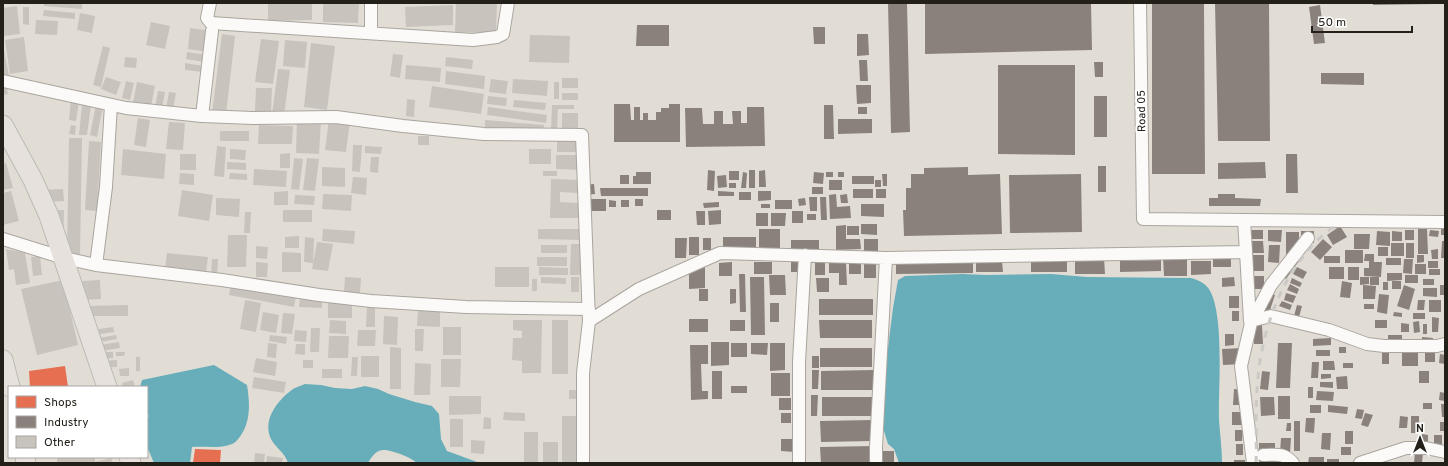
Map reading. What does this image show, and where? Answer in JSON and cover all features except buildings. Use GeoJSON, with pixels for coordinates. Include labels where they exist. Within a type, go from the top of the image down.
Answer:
{"type":"FeatureCollection","features":[{"type":"Feature","properties":{"kind":"main road"},"geometry":{"type":"LineString","coordinates":[[3,125],[36,187],[49,216],[107,386]]}},
{"type":"Feature","properties":{"kind":"main road"},"geometry":{"type":"LineString","coordinates":[[3,360],[10,386]]}},
{"type":"Feature","properties":{"kind":"street"},"geometry":{"type":"LineString","coordinates":[[210,3],[208,18],[211,23],[371,32],[473,40],[497,37],[503,34],[508,3]]}},
{"type":"Feature","properties":{"kind":"street"},"geometry":{"type":"LineString","coordinates":[[371,3],[371,32]]}},
{"type":"Feature","properties":{"kind":"street","name":"Road 05"},"geometry":{"type":"LineString","coordinates":[[1140,3],[1143,219],[1244,220]]}},
{"type":"Feature","properties":{"kind":"street"},"geometry":{"type":"LineString","coordinates":[[202,116],[212,31]]}},
{"type":"Feature","properties":{"kind":"street"},"geometry":{"type":"LineString","coordinates":[[3,81],[126,108],[202,116],[254,118],[336,117],[403,126],[484,134],[582,135],[589,315],[583,373],[583,463]]}},
{"type":"Feature","properties":{"kind":"street"},"geometry":{"type":"LineString","coordinates":[[96,265],[106,187],[111,105]]}},
{"type":"Feature","properties":{"kind":"street"},"geometry":{"type":"LineString","coordinates":[[1445,222],[1244,220],[1250,321],[1271,316],[1329,330],[1367,344],[1384,346],[1437,346],[1445,344]]}},
{"type":"Feature","properties":{"kind":"street"},"geometry":{"type":"LineString","coordinates":[[1253,463],[1241,366],[1251,323],[1271,285],[1308,238]]}},
{"type":"Feature","properties":{"kind":"street"},"geometry":{"type":"LineString","coordinates":[[3,239],[64,258],[96,265],[222,280],[320,295],[371,301],[589,315],[638,289],[720,253],[886,258],[1246,252]]}},
{"type":"Feature","properties":{"kind":"street"},"geometry":{"type":"LineString","coordinates":[[799,463],[799,362],[805,256]]}},
{"type":"Feature","properties":{"kind":"street"},"geometry":{"type":"LineString","coordinates":[[876,463],[886,258]]}},
{"type":"Feature","properties":{"kind":"street"},"geometry":{"type":"LineString","coordinates":[[1360,463],[1406,448],[1426,448],[1445,452]]}},
{"type":"Feature","properties":{"kind":"street"},"geometry":{"type":"LineString","coordinates":[[1263,455],[1287,456],[1293,463]]}},
{"type":"Feature","properties":{"kind":"water"},"geometry":{"type":"Polygon","coordinates":[[[963,274],[1051,274],[1087,277],[1191,278],[1203,283],[1209,289],[1214,301],[1219,333],[1219,420],[1222,463],[899,463],[894,449],[888,444],[884,431],[882,411],[882,384],[898,280],[905,276],[963,274]]]}},
{"type":"Feature","properties":{"kind":"water"},"geometry":{"type":"Polygon","coordinates":[[[214,365],[247,385],[249,413],[246,426],[239,438],[233,444],[217,447],[192,447],[190,463],[154,463],[148,449],[148,386],[140,386],[142,380],[214,365]]]}},
{"type":"Feature","properties":{"kind":"water"},"geometry":{"type":"Polygon","coordinates":[[[305,384],[352,389],[365,386],[432,406],[439,414],[441,439],[447,451],[480,463],[417,463],[400,454],[382,450],[375,453],[368,463],[288,463],[287,459],[270,437],[268,430],[269,423],[274,410],[283,398],[293,389],[305,384]]]}},
{"type":"Feature","properties":{"kind":"railway"},"geometry":{"type":"LineString","coordinates":[[1256,463],[1256,399],[1259,369],[1268,327],[1275,306],[1295,268],[1307,251],[1324,234],[1339,224]]}}]}
